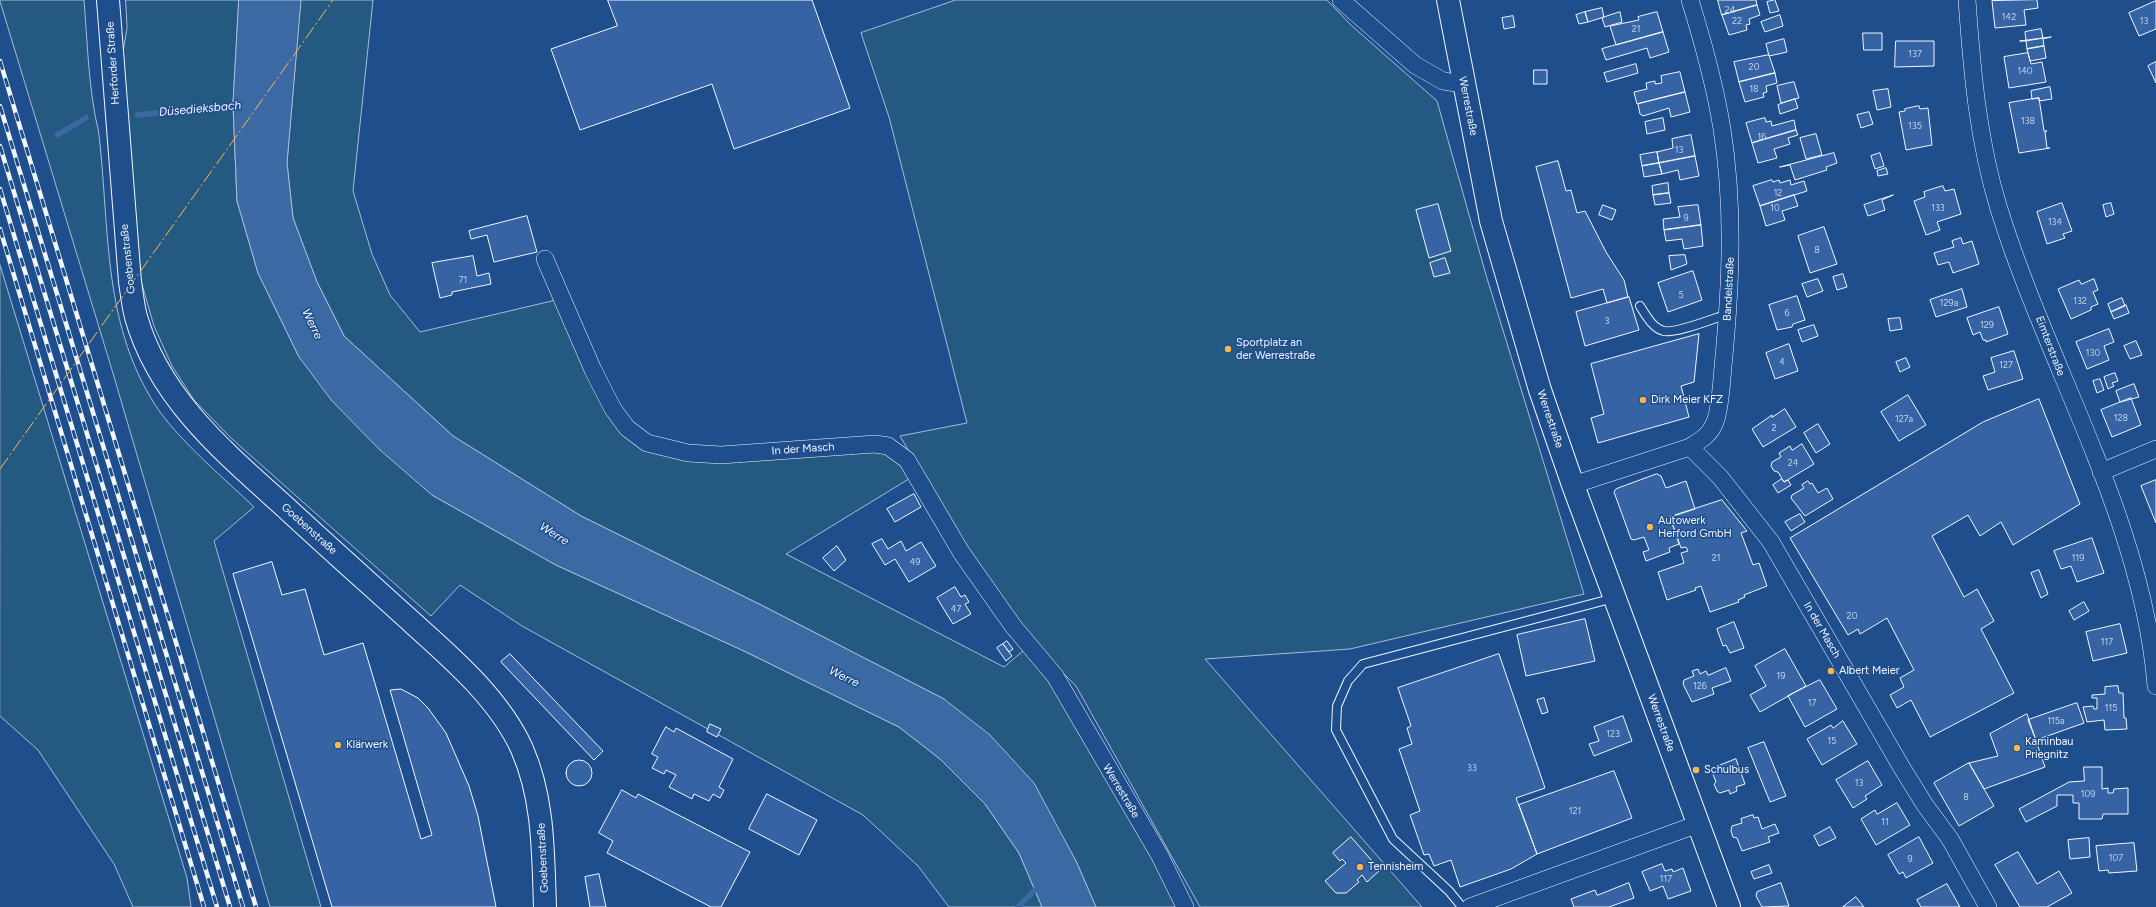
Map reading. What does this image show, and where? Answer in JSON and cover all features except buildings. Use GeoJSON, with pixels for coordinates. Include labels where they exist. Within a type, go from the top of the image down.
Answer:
{"type":"FeatureCollection","features":[{"type":"Feature","properties":{"kind":"main road","name":"Herforder Straße"},"geometry":{"type":"LineString","coordinates":[[108,0],[117,127]]}},
{"type":"Feature","properties":{"kind":"main road","name":"Werrestraße"},"geometry":{"type":"LineString","coordinates":[[1448,0],[1463,84],[1493,228],[1536,375],[1573,485],[1729,907]]}},
{"type":"Feature","properties":{"kind":"main road","name":"Goebenstraße"},"geometry":{"type":"LineString","coordinates":[[117,127],[131,289],[135,315],[153,361],[184,408],[217,445],[430,638],[471,679],[508,725],[522,749],[536,795],[543,829],[545,907]]}},
{"type":"Feature","properties":{"kind":"street"},"geometry":{"type":"LineString","coordinates":[[1341,0],[1415,65],[1443,81],[1463,84]]}},
{"type":"Feature","properties":{"kind":"street","name":"Bandelstraße"},"geometry":{"type":"LineString","coordinates":[[1573,485],[1690,447],[1706,438],[1715,422],[1728,314],[1731,258],[1729,198],[1722,129],[1707,56],[1690,0]]}},
{"type":"Feature","properties":{"kind":"street","name":"Eimterstraße"},"geometry":{"type":"LineString","coordinates":[[1967,0],[1972,70],[1978,116],[1999,209],[2045,333],[2121,524],[2139,586],[2152,645],[2156,686]]}},
{"type":"Feature","properties":{"kind":"street","name":"In der Masch"},"geometry":{"type":"LineString","coordinates":[[545,259],[593,370],[613,409],[627,428],[647,443],[688,453],[721,455],[875,444],[888,446],[897,450],[907,460],[962,552],[1013,626],[1055,676]]}},
{"type":"Feature","properties":{"kind":"street","name":"In der Masch"},"geometry":{"type":"LineString","coordinates":[[1690,447],[1720,477],[1771,542],[1902,768],[1925,805],[1950,839],[1988,907]]}},
{"type":"Feature","properties":{"kind":"street"},"geometry":{"type":"LineString","coordinates":[[2101,472],[2156,449]]}},
{"type":"Feature","properties":{"kind":"street","name":"Werrestraße"},"geometry":{"type":"LineString","coordinates":[[1055,676],[1160,856],[1185,907]]}},
{"type":"Feature","properties":{"kind":"street"},"geometry":{"type":"LineString","coordinates":[[1470,907],[1698,824]]}},
{"type":"Feature","properties":{"kind":"lane"},"geometry":{"type":"LineString","coordinates":[[1640,306],[1652,323],[1664,331],[1680,329],[1728,314]]}},
{"type":"Feature","properties":{"kind":"lane"},"geometry":{"type":"LineString","coordinates":[[1462,907],[1449,891],[1393,839],[1362,782],[1336,730],[1337,706],[1348,681],[1363,664],[1614,598]]}},
{"type":"Feature","properties":{"kind":"shaded area"},"geometry":{"type":"Polygon","coordinates":[[[0,0],[84,0],[90,82],[99,135],[108,243],[118,313],[128,347],[141,380],[160,412],[192,449],[254,507],[214,541],[321,907],[270,907],[112,370],[0,0]]]}},
{"type":"Feature","properties":{"kind":"shaded area"},"geometry":{"type":"Polygon","coordinates":[[[126,0],[239,0],[233,104],[237,201],[258,273],[299,357],[432,495],[556,565],[744,651],[899,727],[940,759],[985,804],[1019,853],[1042,907],[949,907],[918,866],[863,815],[522,626],[460,585],[431,616],[231,438],[194,400],[172,366],[154,326],[141,281],[122,58],[127,28],[126,0]]]}},
{"type":"Feature","properties":{"kind":"shaded area"},"geometry":{"type":"Polygon","coordinates":[[[301,0],[373,0],[353,191],[372,254],[390,295],[420,332],[556,300],[596,391],[671,455],[877,450],[892,452],[912,477],[786,554],[1004,667],[1024,650],[1065,701],[1111,779],[1178,907],[1096,907],[1076,861],[944,699],[763,606],[581,516],[453,436],[344,336],[317,282],[293,218],[287,163],[301,0]]]}},
{"type":"Feature","properties":{"kind":"shaded area","name":"Sportplatz an der Werrestraße"},"geometry":{"type":"Polygon","coordinates":[[[956,0],[1327,0],[1352,26],[1437,101],[1486,275],[1584,594],[1350,649],[1205,659],[1422,907],[1200,907],[1076,686],[1031,641],[967,552],[900,436],[967,423],[889,117],[861,33],[956,0]]]}},
{"type":"Feature","properties":{"kind":"shaded area"},"geometry":{"type":"Polygon","coordinates":[[[0,265],[187,878],[191,907],[133,907],[114,864],[38,750],[0,716],[0,265]]]}},
{"type":"Feature","properties":{"kind":"water","name":"Werre"},"geometry":{"type":"Polygon","coordinates":[[[239,0],[301,0],[287,163],[293,218],[317,282],[344,336],[453,436],[581,516],[763,606],[944,699],[990,735],[1034,783],[1076,861],[1096,907],[1042,907],[1019,853],[985,804],[940,759],[899,727],[744,651],[556,565],[432,495],[380,450],[332,401],[299,357],[258,273],[237,201],[233,104],[239,0]]]}},
{"type":"Feature","properties":{"kind":"waterway","name":"Düsedieksbach"},"geometry":{"type":"LineString","coordinates":[[137,115],[240,105]]}},
{"type":"Feature","properties":{"kind":"waterway","name":"Düsedieksbach"},"geometry":{"type":"LineString","coordinates":[[57,135],[86,118]]}},
{"type":"Feature","properties":{"kind":"waterway"},"geometry":{"type":"LineString","coordinates":[[1018,907],[1039,886]]}},
{"type":"Feature","properties":{"kind":"railway"},"geometry":{"type":"LineString","coordinates":[[0,61],[256,907]]}},
{"type":"Feature","properties":{"kind":"railway"},"geometry":{"type":"LineString","coordinates":[[0,106],[243,907]]}},
{"type":"Feature","properties":{"kind":"railway"},"geometry":{"type":"LineString","coordinates":[[0,146],[230,907]]}},
{"type":"Feature","properties":{"kind":"railway"},"geometry":{"type":"LineString","coordinates":[[0,189],[217,907]]}},
{"type":"Feature","properties":{"kind":"railway"},"geometry":{"type":"LineString","coordinates":[[0,229],[204,907]]}},
{"type":"Feature","properties":{"kind":"power"},"geometry":{"type":"LineString","coordinates":[[0,469],[333,0]]}},
{"type":"Feature","properties":{"kind":"place","name":"Sportplatz an der Werrestraße"},"geometry":{"type":"Point","coordinates":[1228,349]}},
{"type":"Feature","properties":{"kind":"place","name":"Dirk Meier KFZ"},"geometry":{"type":"Point","coordinates":[1643,400]}},
{"type":"Feature","properties":{"kind":"place","name":"Autowerk Herford GmbH"},"geometry":{"type":"Point","coordinates":[1650,527]}},
{"type":"Feature","properties":{"kind":"place","name":"Albert Meier"},"geometry":{"type":"Point","coordinates":[1831,671]}},
{"type":"Feature","properties":{"kind":"place","name":"Klärwerk"},"geometry":{"type":"Point","coordinates":[338,745]}},
{"type":"Feature","properties":{"kind":"place","name":"Kaminbau Priegnitz"},"geometry":{"type":"Point","coordinates":[2017,748]}},
{"type":"Feature","properties":{"kind":"place","name":"Schulbus"},"geometry":{"type":"Point","coordinates":[1696,770]}},
{"type":"Feature","properties":{"kind":"place","name":"Tennisheim"},"geometry":{"type":"Point","coordinates":[1360,867]}}]}
